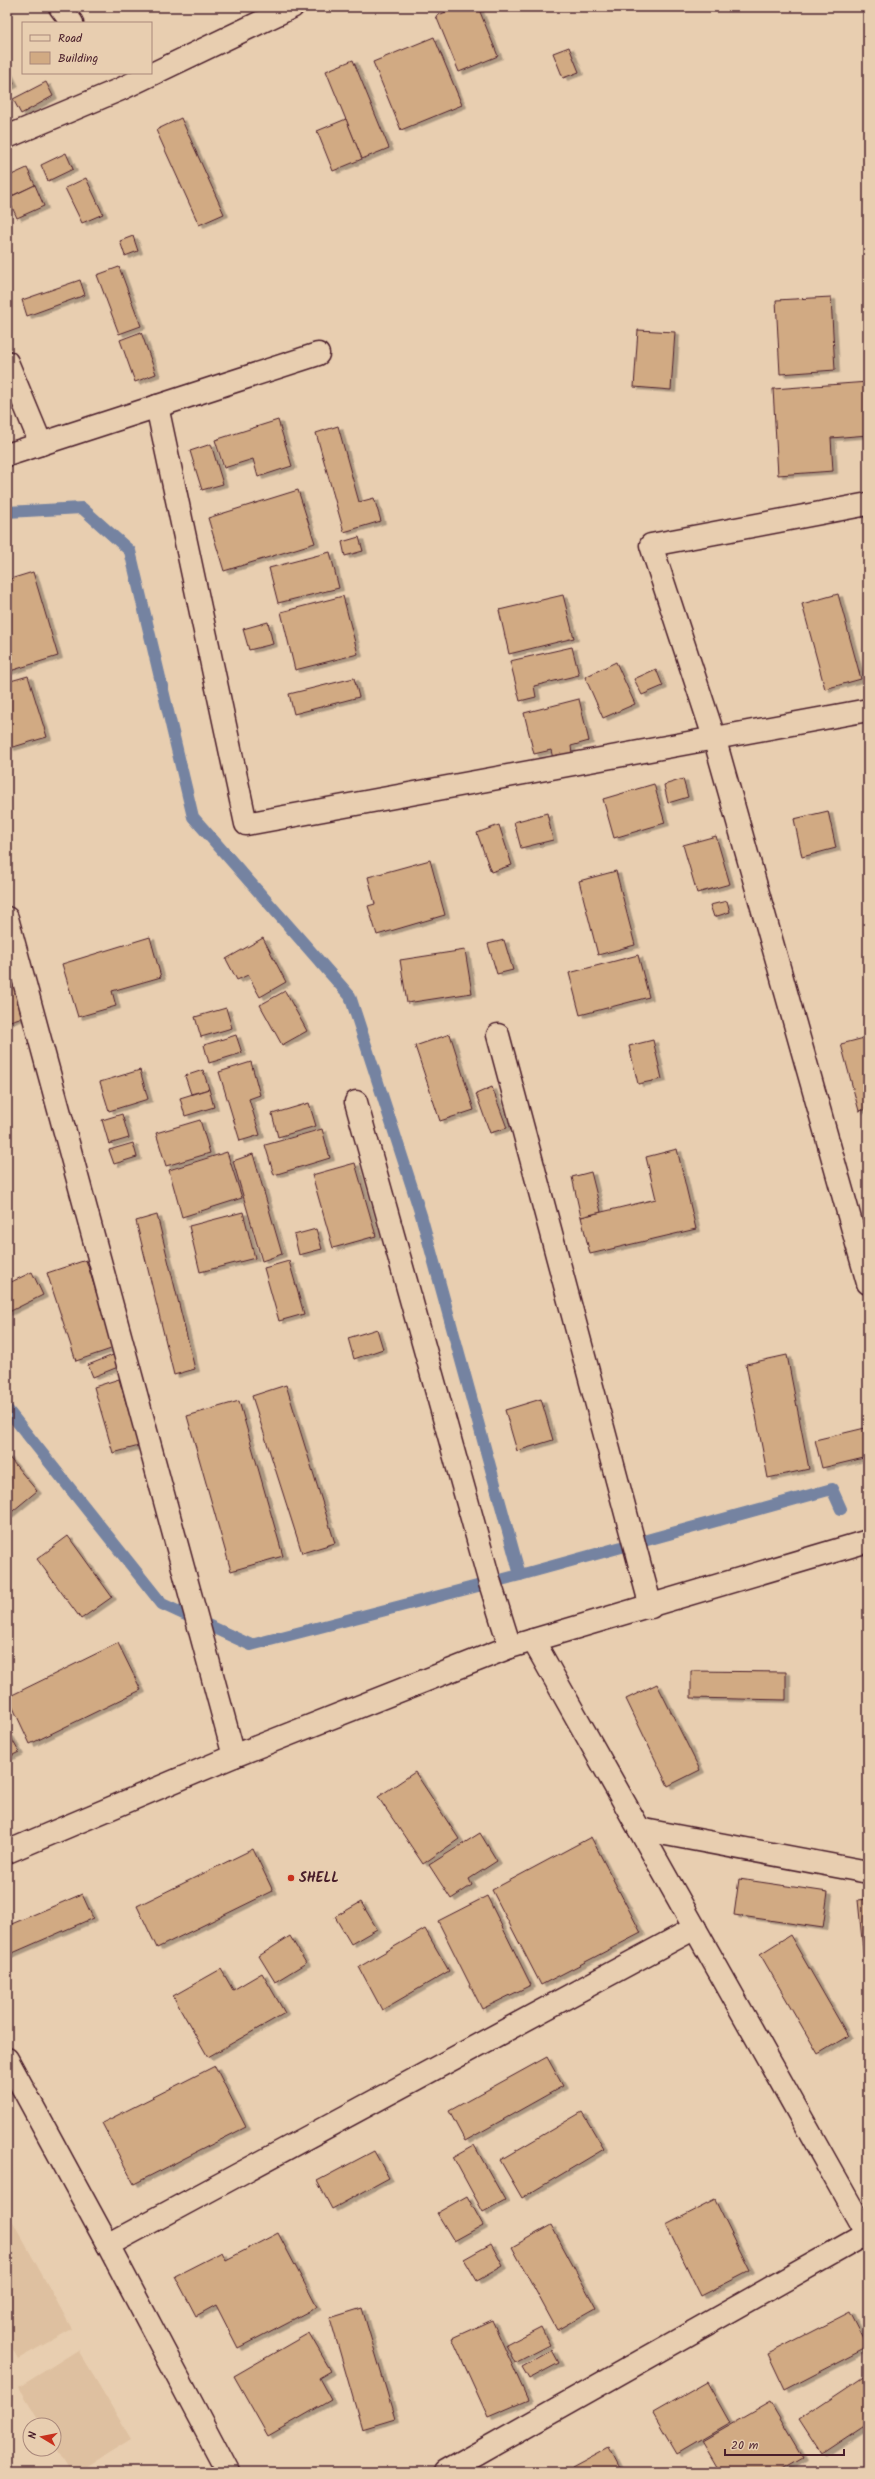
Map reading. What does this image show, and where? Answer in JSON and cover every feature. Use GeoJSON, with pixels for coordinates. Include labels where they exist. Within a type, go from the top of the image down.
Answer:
{"type":"FeatureCollection","features":[{"type":"Feature","properties":{"kind":"street"},"geometry":{"type":"LineString","coordinates":[[60,7],[71,22]]}},
{"type":"Feature","properties":{"kind":"street"},"geometry":{"type":"LineString","coordinates":[[152,66],[292,7]]}},
{"type":"Feature","properties":{"kind":"street"},"geometry":{"type":"LineString","coordinates":[[7,137],[115,81],[132,74]]}},
{"type":"Feature","properties":{"kind":"street"},"geometry":{"type":"LineString","coordinates":[[7,455],[318,354]]}},
{"type":"Feature","properties":{"kind":"street"},"geometry":{"type":"LineString","coordinates":[[7,362],[41,444]]}},
{"type":"Feature","properties":{"kind":"street"},"geometry":{"type":"LineString","coordinates":[[156,406],[246,824],[714,737],[868,710]]}},
{"type":"Feature","properties":{"kind":"street"},"geometry":{"type":"LineString","coordinates":[[868,504],[651,545],[714,737],[868,1283]]}},
{"type":"Feature","properties":{"kind":"street"},"geometry":{"type":"LineString","coordinates":[[7,918],[234,1756]]}},
{"type":"Feature","properties":{"kind":"street"},"geometry":{"type":"LineString","coordinates":[[498,1035],[651,1607]]}},
{"type":"Feature","properties":{"kind":"street"},"geometry":{"type":"LineString","coordinates":[[356,1102],[488,1575],[510,1647]]}},
{"type":"Feature","properties":{"kind":"street"},"geometry":{"type":"LineString","coordinates":[[7,1852],[234,1756],[510,1647],[651,1607],[868,1542]]}},
{"type":"Feature","properties":{"kind":"street"},"geometry":{"type":"LineString","coordinates":[[445,2472],[867,2233],[533,1640]]}},
{"type":"Feature","properties":{"kind":"street"},"geometry":{"type":"LineString","coordinates":[[639,1829],[868,1872]]}},
{"type":"Feature","properties":{"kind":"street"},"geometry":{"type":"LineString","coordinates":[[108,2244],[695,1928]]}},
{"type":"Feature","properties":{"kind":"street"},"geometry":{"type":"LineString","coordinates":[[7,2059],[108,2244],[228,2472]]}},
{"type":"Feature","properties":{"kind":"shaded area"},"geometry":{"type":"Polygon","coordinates":[[[7,2211],[72,2329],[18,2359],[7,2339],[7,2211]]]}},
{"type":"Feature","properties":{"kind":"shaded area"},"geometry":{"type":"Polygon","coordinates":[[[78,2350],[131,2439],[78,2472],[71,2472],[62,2457],[62,2417],[37,2417],[19,2387],[78,2350]]]}},
{"type":"Feature","properties":{"kind":"building"},"geometry":{"type":"Polygon","coordinates":[[[458,7],[478,7],[498,56],[459,72],[436,16],[458,7]]]}},
{"type":"Feature","properties":{"kind":"building"},"geometry":{"type":"Polygon","coordinates":[[[434,37],[462,105],[401,130],[373,62],[434,37]]]}},
{"type":"Feature","properties":{"kind":"building"},"geometry":{"type":"Polygon","coordinates":[[[569,47],[579,72],[563,78],[553,53],[569,47]]]}},
{"type":"Feature","properties":{"kind":"building"},"geometry":{"type":"Polygon","coordinates":[[[353,60],[389,148],[362,159],[326,71],[353,60]]]}},
{"type":"Feature","properties":{"kind":"building"},"geometry":{"type":"Polygon","coordinates":[[[7,70],[14,84],[7,88],[7,70]]]}},
{"type":"Feature","properties":{"kind":"building"},"geometry":{"type":"Polygon","coordinates":[[[46,82],[53,96],[21,114],[13,99],[46,82]]]}},
{"type":"Feature","properties":{"kind":"building"},"geometry":{"type":"Polygon","coordinates":[[[181,118],[224,214],[199,225],[156,130],[181,118]]]}},
{"type":"Feature","properties":{"kind":"building"},"geometry":{"type":"Polygon","coordinates":[[[346,119],[362,159],[333,171],[317,131],[346,119]]]}},
{"type":"Feature","properties":{"kind":"building"},"geometry":{"type":"Polygon","coordinates":[[[66,153],[73,169],[48,181],[41,165],[66,153]]]}},
{"type":"Feature","properties":{"kind":"building"},"geometry":{"type":"Polygon","coordinates":[[[27,168],[35,185],[7,198],[7,177],[27,168]]]}},
{"type":"Feature","properties":{"kind":"building"},"geometry":{"type":"Polygon","coordinates":[[[86,178],[103,214],[82,223],[65,188],[86,178]]]}},
{"type":"Feature","properties":{"kind":"building"},"geometry":{"type":"Polygon","coordinates":[[[35,185],[44,206],[17,218],[8,198],[35,185]]]}},
{"type":"Feature","properties":{"kind":"building"},"geometry":{"type":"Polygon","coordinates":[[[133,236],[138,251],[125,256],[120,241],[133,236]]]}},
{"type":"Feature","properties":{"kind":"building"},"geometry":{"type":"Polygon","coordinates":[[[119,267],[141,326],[119,334],[97,275],[119,267]]]}},
{"type":"Feature","properties":{"kind":"building"},"geometry":{"type":"Polygon","coordinates":[[[80,280],[85,295],[27,316],[22,300],[80,280]]]}},
{"type":"Feature","properties":{"kind":"building"},"geometry":{"type":"Polygon","coordinates":[[[831,297],[835,370],[780,374],[776,300],[831,297]]]}},
{"type":"Feature","properties":{"kind":"building"},"geometry":{"type":"Polygon","coordinates":[[[638,330],[675,332],[671,390],[634,387],[638,330]]]}},
{"type":"Feature","properties":{"kind":"building"},"geometry":{"type":"Polygon","coordinates":[[[141,332],[156,374],[135,382],[120,340],[141,332]]]}},
{"type":"Feature","properties":{"kind":"building"},"geometry":{"type":"Polygon","coordinates":[[[868,382],[868,435],[831,438],[833,471],[778,475],[773,389],[868,382]]]}},
{"type":"Feature","properties":{"kind":"building"},"geometry":{"type":"Polygon","coordinates":[[[278,420],[292,466],[258,477],[253,459],[224,468],[215,440],[278,420]]]}},
{"type":"Feature","properties":{"kind":"building"},"geometry":{"type":"Polygon","coordinates":[[[338,426],[359,502],[374,498],[381,521],[344,532],[316,433],[338,426]]]}},
{"type":"Feature","properties":{"kind":"building"},"geometry":{"type":"Polygon","coordinates":[[[211,444],[223,484],[202,490],[190,451],[211,444]]]}},
{"type":"Feature","properties":{"kind":"building"},"geometry":{"type":"Polygon","coordinates":[[[298,490],[315,543],[224,571],[208,518],[298,490]]]}},
{"type":"Feature","properties":{"kind":"building"},"geometry":{"type":"Polygon","coordinates":[[[359,537],[363,551],[345,556],[342,542],[359,537]]]}},
{"type":"Feature","properties":{"kind":"building"},"geometry":{"type":"Polygon","coordinates":[[[330,552],[339,588],[278,603],[269,568],[330,552]]]}},
{"type":"Feature","properties":{"kind":"building"},"geometry":{"type":"Polygon","coordinates":[[[33,572],[58,656],[7,672],[7,580],[33,572]]]}},
{"type":"Feature","properties":{"kind":"building"},"geometry":{"type":"Polygon","coordinates":[[[838,594],[861,679],[825,689],[802,604],[838,594]]]}},
{"type":"Feature","properties":{"kind":"building"},"geometry":{"type":"Polygon","coordinates":[[[563,595],[574,638],[509,654],[499,610],[563,595]]]}},
{"type":"Feature","properties":{"kind":"building"},"geometry":{"type":"Polygon","coordinates":[[[343,596],[358,654],[295,670],[281,612],[343,596]]]}},
{"type":"Feature","properties":{"kind":"building"},"geometry":{"type":"Polygon","coordinates":[[[268,622],[273,644],[249,650],[243,629],[268,622]]]}},
{"type":"Feature","properties":{"kind":"building"},"geometry":{"type":"Polygon","coordinates":[[[572,647],[579,675],[534,686],[536,697],[520,701],[510,661],[572,647]]]}},
{"type":"Feature","properties":{"kind":"building"},"geometry":{"type":"Polygon","coordinates":[[[616,662],[635,704],[603,718],[585,677],[616,662]]]}},
{"type":"Feature","properties":{"kind":"building"},"geometry":{"type":"Polygon","coordinates":[[[656,669],[663,686],[642,695],[634,679],[656,669]]]}},
{"type":"Feature","properties":{"kind":"building"},"geometry":{"type":"Polygon","coordinates":[[[28,676],[47,737],[10,748],[7,736],[7,682],[28,676]]]}},
{"type":"Feature","properties":{"kind":"building"},"geometry":{"type":"Polygon","coordinates":[[[354,678],[359,697],[294,714],[289,694],[354,678]]]}},
{"type":"Feature","properties":{"kind":"building"},"geometry":{"type":"Polygon","coordinates":[[[579,699],[589,741],[571,746],[572,754],[553,759],[551,750],[534,754],[524,713],[579,699]]]}},
{"type":"Feature","properties":{"kind":"building"},"geometry":{"type":"Polygon","coordinates":[[[683,779],[688,797],[668,803],[664,785],[683,779]]]}},
{"type":"Feature","properties":{"kind":"building"},"geometry":{"type":"Polygon","coordinates":[[[654,784],[665,823],[614,838],[603,799],[654,784]]]}},
{"type":"Feature","properties":{"kind":"building"},"geometry":{"type":"Polygon","coordinates":[[[828,811],[836,848],[802,857],[794,819],[828,811]]]}},
{"type":"Feature","properties":{"kind":"building"},"geometry":{"type":"Polygon","coordinates":[[[547,813],[553,840],[521,848],[514,822],[547,813]]]}},
{"type":"Feature","properties":{"kind":"building"},"geometry":{"type":"Polygon","coordinates":[[[499,825],[512,865],[491,872],[477,833],[499,825]]]}},
{"type":"Feature","properties":{"kind":"building"},"geometry":{"type":"Polygon","coordinates":[[[716,836],[730,884],[697,893],[683,845],[716,836]]]}},
{"type":"Feature","properties":{"kind":"building"},"geometry":{"type":"Polygon","coordinates":[[[430,860],[445,915],[377,935],[368,906],[375,904],[368,877],[430,860]]]}},
{"type":"Feature","properties":{"kind":"building"},"geometry":{"type":"Polygon","coordinates":[[[616,871],[635,945],[598,955],[579,881],[616,871]]]}},
{"type":"Feature","properties":{"kind":"building"},"geometry":{"type":"Polygon","coordinates":[[[727,901],[730,912],[714,917],[710,905],[727,901]]]}},
{"type":"Feature","properties":{"kind":"building"},"geometry":{"type":"Polygon","coordinates":[[[150,937],[161,977],[112,991],[116,1006],[78,1017],[62,964],[150,937]]]}},
{"type":"Feature","properties":{"kind":"building"},"geometry":{"type":"Polygon","coordinates":[[[263,938],[286,982],[260,997],[248,975],[237,980],[226,959],[263,938]]]}},
{"type":"Feature","properties":{"kind":"building"},"geometry":{"type":"Polygon","coordinates":[[[504,940],[513,970],[497,974],[488,944],[504,940]]]}},
{"type":"Feature","properties":{"kind":"building"},"geometry":{"type":"Polygon","coordinates":[[[465,950],[472,993],[407,1003],[400,960],[465,950]]]}},
{"type":"Feature","properties":{"kind":"building"},"geometry":{"type":"Polygon","coordinates":[[[638,955],[649,997],[580,1015],[569,973],[638,955]]]}},
{"type":"Feature","properties":{"kind":"building"},"geometry":{"type":"Polygon","coordinates":[[[14,964],[29,1015],[7,1022],[7,966],[14,964]]]}},
{"type":"Feature","properties":{"kind":"building"},"geometry":{"type":"Polygon","coordinates":[[[285,991],[307,1031],[282,1045],[260,1005],[285,991]]]}},
{"type":"Feature","properties":{"kind":"building"},"geometry":{"type":"Polygon","coordinates":[[[226,1008],[232,1028],[201,1037],[195,1017],[226,1008]]]}},
{"type":"Feature","properties":{"kind":"building"},"geometry":{"type":"Polygon","coordinates":[[[450,1034],[474,1110],[440,1121],[415,1046],[450,1034]]]}},
{"type":"Feature","properties":{"kind":"building"},"geometry":{"type":"Polygon","coordinates":[[[236,1035],[242,1053],[209,1063],[204,1045],[236,1035]]]}},
{"type":"Feature","properties":{"kind":"building"},"geometry":{"type":"Polygon","coordinates":[[[868,1037],[868,1109],[859,1111],[841,1044],[868,1037]]]}},
{"type":"Feature","properties":{"kind":"building"},"geometry":{"type":"Polygon","coordinates":[[[653,1040],[662,1079],[638,1084],[629,1046],[653,1040]]]}},
{"type":"Feature","properties":{"kind":"building"},"geometry":{"type":"Polygon","coordinates":[[[251,1062],[260,1095],[249,1099],[260,1135],[240,1141],[219,1072],[251,1062]]]}},
{"type":"Feature","properties":{"kind":"building"},"geometry":{"type":"Polygon","coordinates":[[[140,1070],[148,1099],[109,1111],[100,1082],[140,1070]]]}},
{"type":"Feature","properties":{"kind":"building"},"geometry":{"type":"Polygon","coordinates":[[[203,1070],[209,1089],[191,1094],[185,1076],[203,1070]]]}},
{"type":"Feature","properties":{"kind":"building"},"geometry":{"type":"Polygon","coordinates":[[[492,1087],[507,1128],[490,1133],[476,1094],[492,1087]]]}},
{"type":"Feature","properties":{"kind":"building"},"geometry":{"type":"Polygon","coordinates":[[[209,1089],[214,1107],[185,1116],[180,1098],[209,1089]]]}},
{"type":"Feature","properties":{"kind":"building"},"geometry":{"type":"Polygon","coordinates":[[[309,1103],[316,1126],[278,1137],[272,1114],[309,1103]]]}},
{"type":"Feature","properties":{"kind":"building"},"geometry":{"type":"Polygon","coordinates":[[[122,1114],[129,1138],[109,1144],[102,1120],[122,1114]]]}},
{"type":"Feature","properties":{"kind":"building"},"geometry":{"type":"Polygon","coordinates":[[[200,1120],[210,1153],[166,1166],[156,1133],[200,1120]]]}},
{"type":"Feature","properties":{"kind":"building"},"geometry":{"type":"Polygon","coordinates":[[[322,1129],[330,1158],[274,1175],[265,1145],[322,1129]]]}},
{"type":"Feature","properties":{"kind":"building"},"geometry":{"type":"Polygon","coordinates":[[[133,1143],[137,1157],[114,1164],[109,1150],[133,1143]]]}},
{"type":"Feature","properties":{"kind":"building"},"geometry":{"type":"Polygon","coordinates":[[[677,1149],[696,1229],[590,1254],[581,1217],[656,1199],[646,1157],[677,1149]]]}},
{"type":"Feature","properties":{"kind":"building"},"geometry":{"type":"Polygon","coordinates":[[[227,1152],[242,1198],[182,1217],[169,1170],[227,1152]]]}},
{"type":"Feature","properties":{"kind":"building"},"geometry":{"type":"Polygon","coordinates":[[[253,1154],[282,1254],[262,1261],[233,1161],[253,1154]]]}},
{"type":"Feature","properties":{"kind":"building"},"geometry":{"type":"Polygon","coordinates":[[[355,1163],[376,1236],[333,1248],[312,1175],[355,1163]]]}},
{"type":"Feature","properties":{"kind":"building"},"geometry":{"type":"Polygon","coordinates":[[[591,1172],[601,1212],[581,1217],[572,1177],[591,1172]]]}},
{"type":"Feature","properties":{"kind":"building"},"geometry":{"type":"Polygon","coordinates":[[[243,1212],[255,1258],[200,1272],[189,1226],[243,1212]]]}},
{"type":"Feature","properties":{"kind":"building"},"geometry":{"type":"Polygon","coordinates":[[[157,1215],[195,1369],[174,1375],[136,1221],[157,1215]]]}},
{"type":"Feature","properties":{"kind":"building"},"geometry":{"type":"Polygon","coordinates":[[[316,1229],[322,1249],[299,1255],[294,1235],[316,1229]]]}},
{"type":"Feature","properties":{"kind":"building"},"geometry":{"type":"Polygon","coordinates":[[[86,1260],[114,1348],[76,1361],[47,1273],[86,1260]]]}},
{"type":"Feature","properties":{"kind":"building"},"geometry":{"type":"Polygon","coordinates":[[[289,1261],[304,1314],[279,1321],[264,1268],[289,1261]]]}},
{"type":"Feature","properties":{"kind":"building"},"geometry":{"type":"Polygon","coordinates":[[[32,1272],[43,1295],[7,1313],[7,1284],[32,1272]]]}},
{"type":"Feature","properties":{"kind":"building"},"geometry":{"type":"Polygon","coordinates":[[[377,1329],[383,1349],[354,1359],[348,1338],[377,1329]]]}},
{"type":"Feature","properties":{"kind":"building"},"geometry":{"type":"Polygon","coordinates":[[[113,1355],[118,1367],[93,1377],[88,1365],[113,1355]]]}},
{"type":"Feature","properties":{"kind":"building"},"geometry":{"type":"Polygon","coordinates":[[[787,1355],[809,1469],[768,1478],[746,1364],[787,1355]]]}},
{"type":"Feature","properties":{"kind":"building"},"geometry":{"type":"Polygon","coordinates":[[[119,1379],[139,1446],[113,1453],[94,1387],[119,1379]]]}},
{"type":"Feature","properties":{"kind":"building"},"geometry":{"type":"Polygon","coordinates":[[[286,1385],[335,1543],[302,1553],[252,1396],[286,1385]]]}},
{"type":"Feature","properties":{"kind":"building"},"geometry":{"type":"Polygon","coordinates":[[[541,1399],[553,1440],[517,1451],[505,1410],[541,1399]]]}},
{"type":"Feature","properties":{"kind":"building"},"geometry":{"type":"Polygon","coordinates":[[[239,1401],[283,1556],[231,1571],[187,1416],[239,1401]]]}},
{"type":"Feature","properties":{"kind":"building"},"geometry":{"type":"Polygon","coordinates":[[[865,1428],[868,1440],[868,1457],[822,1468],[815,1440],[865,1428]]]}},
{"type":"Feature","properties":{"kind":"building"},"geometry":{"type":"Polygon","coordinates":[[[7,1455],[37,1491],[8,1515],[7,1514],[7,1455]]]}},
{"type":"Feature","properties":{"kind":"building"},"geometry":{"type":"Polygon","coordinates":[[[68,1536],[112,1597],[81,1619],[37,1559],[68,1536]]]}},
{"type":"Feature","properties":{"kind":"building"},"geometry":{"type":"Polygon","coordinates":[[[118,1643],[141,1690],[30,1744],[8,1697],[118,1643]]]}},
{"type":"Feature","properties":{"kind":"building"},"geometry":{"type":"Polygon","coordinates":[[[691,1671],[786,1672],[786,1700],[691,1698],[691,1671]]]}},
{"type":"Feature","properties":{"kind":"building"},"geometry":{"type":"Polygon","coordinates":[[[657,1684],[700,1770],[668,1786],[626,1699],[657,1684]]]}},
{"type":"Feature","properties":{"kind":"building"},"geometry":{"type":"Polygon","coordinates":[[[9,1734],[19,1752],[7,1758],[7,1735],[9,1734]]]}},
{"type":"Feature","properties":{"kind":"building"},"geometry":{"type":"Polygon","coordinates":[[[415,1772],[459,1839],[423,1864],[378,1797],[415,1772]]]}},
{"type":"Feature","properties":{"kind":"building"},"geometry":{"type":"Polygon","coordinates":[[[480,1833],[497,1861],[469,1879],[472,1885],[451,1899],[429,1865],[480,1833]]]}},
{"type":"Feature","properties":{"kind":"building"},"geometry":{"type":"Polygon","coordinates":[[[591,1837],[641,1933],[541,1985],[492,1890],[591,1837]]]}},
{"type":"Feature","properties":{"kind":"building"},"geometry":{"type":"Polygon","coordinates":[[[253,1849],[273,1891],[157,1948],[137,1906],[253,1849]]]}},
{"type":"Feature","properties":{"kind":"building"},"geometry":{"type":"Polygon","coordinates":[[[739,1879],[828,1892],[823,1928],[734,1915],[739,1879]]]}},
{"type":"Feature","properties":{"kind":"building"},"geometry":{"type":"Polygon","coordinates":[[[82,1894],[93,1918],[8,1955],[7,1926],[82,1894]]]}},
{"type":"Feature","properties":{"kind":"building"},"geometry":{"type":"Polygon","coordinates":[[[487,1896],[531,1985],[482,2009],[438,1921],[487,1896]]]}},
{"type":"Feature","properties":{"kind":"building"},"geometry":{"type":"Polygon","coordinates":[[[868,1899],[868,2000],[858,1900],[868,1899]]]}},
{"type":"Feature","properties":{"kind":"building"},"geometry":{"type":"Polygon","coordinates":[[[361,1902],[377,1929],[351,1944],[335,1917],[361,1902]]]}},
{"type":"Feature","properties":{"kind":"building"},"geometry":{"type":"Polygon","coordinates":[[[425,1929],[449,1971],[382,2010],[359,1967],[425,1929]]]}},
{"type":"Feature","properties":{"kind":"building"},"geometry":{"type":"Polygon","coordinates":[[[790,1935],[848,2036],[818,2054],[760,1954],[790,1935]]]}},
{"type":"Feature","properties":{"kind":"building"},"geometry":{"type":"Polygon","coordinates":[[[290,1936],[306,1963],[275,1982],[259,1956],[290,1936]]]}},
{"type":"Feature","properties":{"kind":"building"},"geometry":{"type":"Polygon","coordinates":[[[221,1969],[233,1990],[262,1973],[285,2013],[208,2057],[173,1996],[221,1969]]]}},
{"type":"Feature","properties":{"kind":"building"},"geometry":{"type":"Polygon","coordinates":[[[547,2057],[563,2086],[465,2141],[449,2111],[547,2057]]]}},
{"type":"Feature","properties":{"kind":"building"},"geometry":{"type":"Polygon","coordinates":[[[215,2066],[246,2127],[134,2184],[102,2123],[215,2066]]]}},
{"type":"Feature","properties":{"kind":"building"},"geometry":{"type":"Polygon","coordinates":[[[582,2112],[604,2149],[522,2198],[500,2160],[582,2112]]]}},
{"type":"Feature","properties":{"kind":"building"},"geometry":{"type":"Polygon","coordinates":[[[474,2145],[505,2200],[483,2212],[453,2157],[474,2145]]]}},
{"type":"Feature","properties":{"kind":"building"},"geometry":{"type":"Polygon","coordinates":[[[374,2151],[389,2178],[332,2209],[317,2181],[374,2151]]]}},
{"type":"Feature","properties":{"kind":"building"},"geometry":{"type":"Polygon","coordinates":[[[467,2196],[483,2225],[454,2241],[437,2213],[467,2196]]]}},
{"type":"Feature","properties":{"kind":"building"},"geometry":{"type":"Polygon","coordinates":[[[715,2200],[750,2271],[701,2296],[666,2225],[715,2200]]]}},
{"type":"Feature","properties":{"kind":"building"},"geometry":{"type":"Polygon","coordinates":[[[551,2225],[596,2308],[557,2330],[512,2247],[551,2225]]]}},
{"type":"Feature","properties":{"kind":"building"},"geometry":{"type":"Polygon","coordinates":[[[278,2233],[317,2307],[238,2348],[216,2305],[196,2316],[175,2276],[222,2252],[226,2260],[278,2233]]]}},
{"type":"Feature","properties":{"kind":"building"},"geometry":{"type":"Polygon","coordinates":[[[491,2244],[503,2266],[477,2281],[464,2259],[491,2244]]]}},
{"type":"Feature","properties":{"kind":"building"},"geometry":{"type":"Polygon","coordinates":[[[362,2308],[395,2419],[362,2429],[330,2318],[362,2308]]]}},
{"type":"Feature","properties":{"kind":"building"},"geometry":{"type":"Polygon","coordinates":[[[850,2312],[868,2347],[785,2390],[768,2354],[850,2312]]]}},
{"type":"Feature","properties":{"kind":"building"},"geometry":{"type":"Polygon","coordinates":[[[492,2320],[528,2400],[488,2417],[452,2338],[492,2320]]]}},
{"type":"Feature","properties":{"kind":"building"},"geometry":{"type":"Polygon","coordinates":[[[541,2327],[550,2345],[515,2363],[506,2345],[541,2327]]]}},
{"type":"Feature","properties":{"kind":"building"},"geometry":{"type":"Polygon","coordinates":[[[309,2333],[331,2371],[319,2378],[331,2400],[268,2436],[234,2376],[309,2333]]]}},
{"type":"Feature","properties":{"kind":"building"},"geometry":{"type":"Polygon","coordinates":[[[552,2350],[559,2363],[529,2379],[522,2367],[552,2350]]]}},
{"type":"Feature","properties":{"kind":"building"},"geometry":{"type":"Polygon","coordinates":[[[868,2374],[868,2423],[821,2454],[799,2420],[868,2374]]]}},
{"type":"Feature","properties":{"kind":"building"},"geometry":{"type":"Polygon","coordinates":[[[707,2382],[730,2423],[677,2454],[653,2413],[707,2382]]]}},
{"type":"Feature","properties":{"kind":"building"},"geometry":{"type":"Polygon","coordinates":[[[770,2402],[803,2458],[779,2472],[720,2472],[702,2441],[770,2402]]]}},
{"type":"Feature","properties":{"kind":"building"},"geometry":{"type":"Polygon","coordinates":[[[609,2447],[622,2472],[574,2472],[572,2467],[609,2447]]]}},
{"type":"Feature","properties":{"kind":"waterway"},"geometry":{"type":"LineString","coordinates":[[7,512],[82,508],[130,551],[193,817],[350,996],[421,1215],[520,1575]]}},
{"type":"Feature","properties":{"kind":"waterway"},"geometry":{"type":"LineString","coordinates":[[7,1409],[162,1604],[251,1645],[520,1575],[832,1489],[841,1509]]}},
{"type":"Feature","properties":{"kind":"place","name":"SHELL"},"geometry":{"type":"Point","coordinates":[291,1878]}}]}
